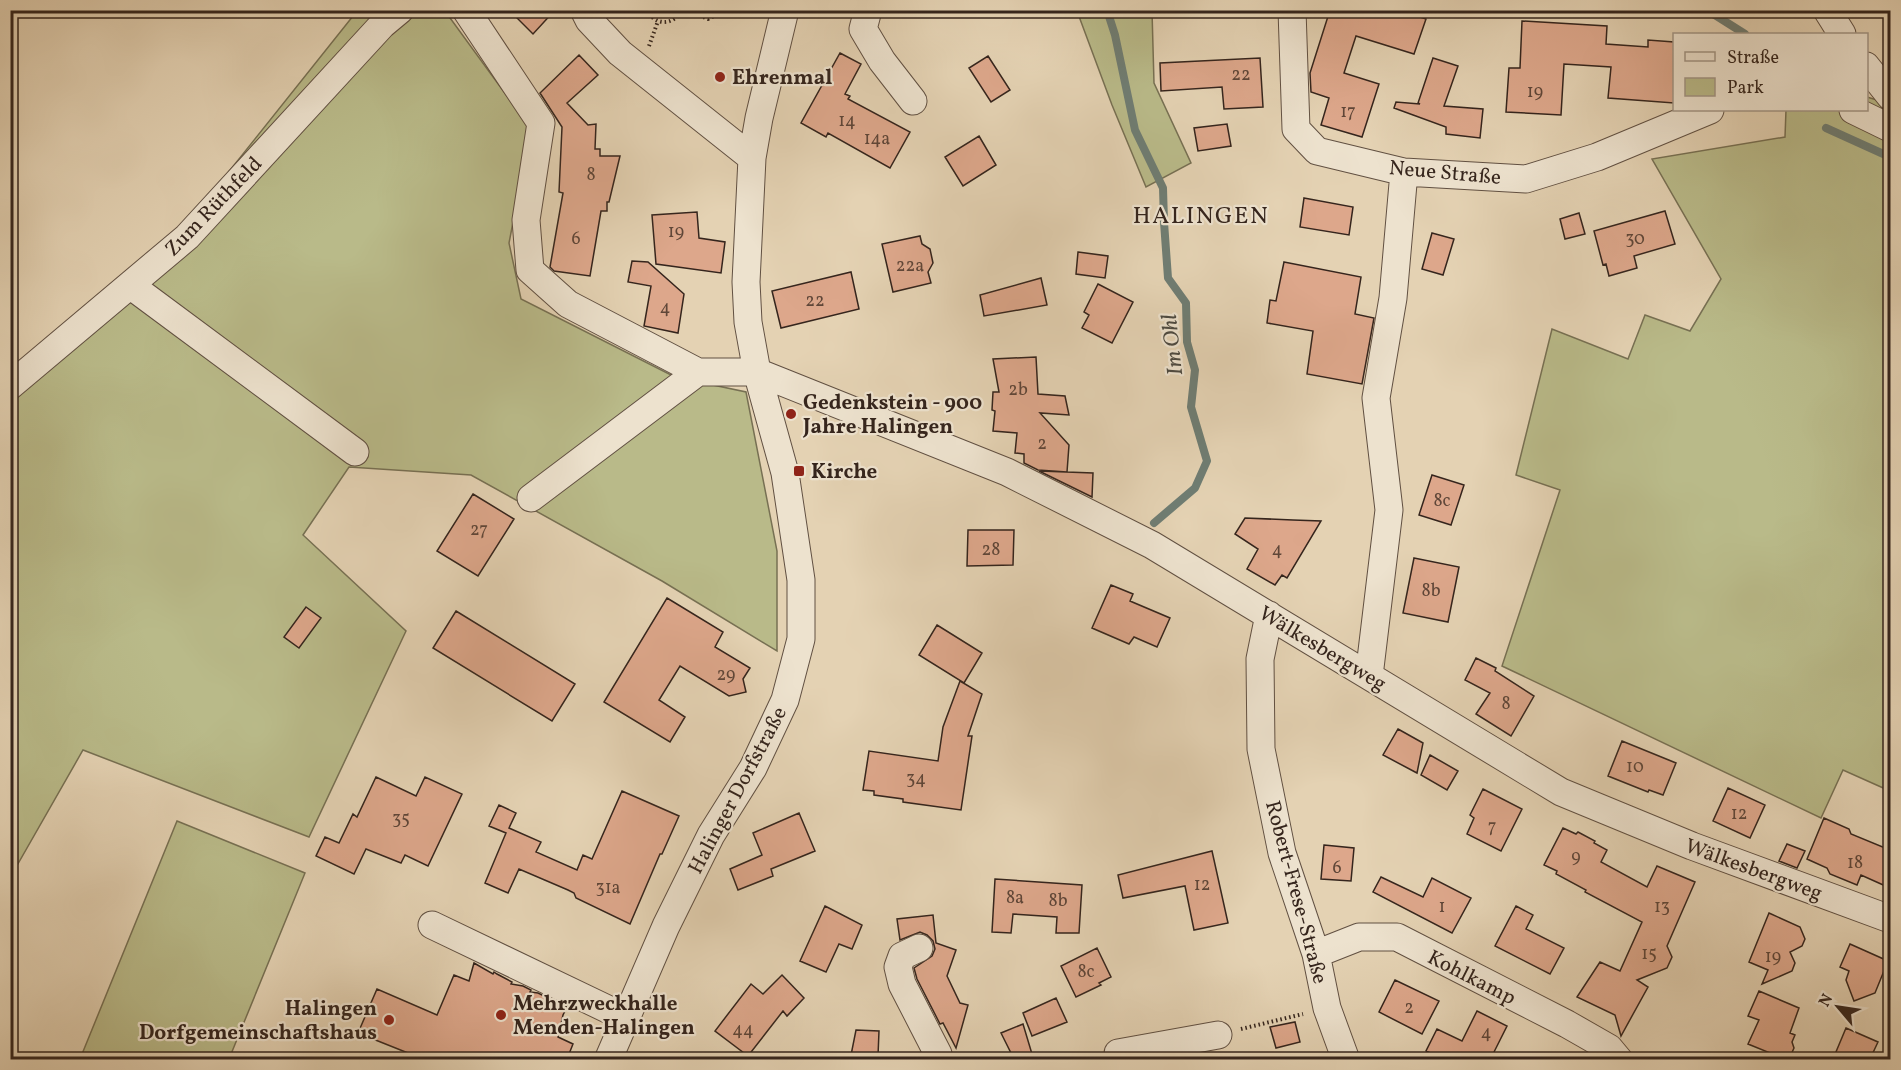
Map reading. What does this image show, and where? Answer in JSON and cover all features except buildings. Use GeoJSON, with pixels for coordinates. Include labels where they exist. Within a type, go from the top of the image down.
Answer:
{"type":"FeatureCollection","features":[{"type":"Feature","properties":{"kind":"street","name":"Zum Rüthfeld"},"geometry":{"type":"LineString","coordinates":[[10,386],[187,237],[382,25],[400,10]]}},
{"type":"Feature","properties":{"kind":"street"},"geometry":{"type":"LineString","coordinates":[[466,10],[541,123],[526,219],[530,270],[568,304],[698,372],[757,372]]}},
{"type":"Feature","properties":{"kind":"street"},"geometry":{"type":"LineString","coordinates":[[584,10],[588,20],[620,53],[752,158]]}},
{"type":"Feature","properties":{"kind":"street","name":"Halinger Dorfstraße"},"geometry":{"type":"LineString","coordinates":[[608,1059],[676,906],[711,835],[753,768],[785,700],[801,639],[801,580],[785,473],[757,372],[748,322],[746,282],[752,158],[759,118],[785,10]]}},
{"type":"Feature","properties":{"kind":"street"},"geometry":{"type":"LineString","coordinates":[[868,10],[863,29],[882,61],[913,101]]}},
{"type":"Feature","properties":{"kind":"street","name":"Neue Straße"},"geometry":{"type":"LineString","coordinates":[[1292,10],[1296,129],[1317,151],[1404,172],[1526,179],[1597,157],[1708,111]]}},
{"type":"Feature","properties":{"kind":"street"},"geometry":{"type":"LineString","coordinates":[[1827,10],[1841,33]]}},
{"type":"Feature","properties":{"kind":"street"},"geometry":{"type":"LineString","coordinates":[[1868,68],[1890,96]]}},
{"type":"Feature","properties":{"kind":"street"},"geometry":{"type":"LineString","coordinates":[[1855,111],[1890,128]]}},
{"type":"Feature","properties":{"kind":"street"},"geometry":{"type":"LineString","coordinates":[[1369,676],[1389,510],[1376,398],[1393,298],[1404,172]]}},
{"type":"Feature","properties":{"kind":"street"},"geometry":{"type":"LineString","coordinates":[[130,285],[355,452]]}},
{"type":"Feature","properties":{"kind":"street"},"geometry":{"type":"LineString","coordinates":[[531,498],[698,372]]}},
{"type":"Feature","properties":{"kind":"street","name":"Wälkesbergweg"},"geometry":{"type":"LineString","coordinates":[[757,372],[1007,472],[1152,545],[1561,792],[1692,846],[1890,919]]}},
{"type":"Feature","properties":{"kind":"street","name":"Robert-Frese-Straße"},"geometry":{"type":"LineString","coordinates":[[1269,615],[1260,659],[1261,749],[1282,853],[1316,954],[1327,1008],[1346,1059]]}},
{"type":"Feature","properties":{"kind":"street"},"geometry":{"type":"LineString","coordinates":[[432,926],[626,1018]]}},
{"type":"Feature","properties":{"kind":"street","name":"Kohlkamp"},"geometry":{"type":"LineString","coordinates":[[1316,954],[1359,937],[1397,937],[1567,1024],[1609,1048],[1619,1059]]}},
{"type":"Feature","properties":{"kind":"street"},"geometry":{"type":"LineString","coordinates":[[919,948],[902,956],[898,967],[902,984],[939,1059]]}},
{"type":"Feature","properties":{"kind":"street"},"geometry":{"type":"LineString","coordinates":[[1118,1059],[1118,1053],[1218,1035]]}},
{"type":"Feature","properties":{"kind":"path"},"geometry":{"type":"LineString","coordinates":[[647,10],[655,20],[667,22],[678,17],[682,10]]}},
{"type":"Feature","properties":{"kind":"path"},"geometry":{"type":"LineString","coordinates":[[687,10],[708,20],[726,10]]}},
{"type":"Feature","properties":{"kind":"path"},"geometry":{"type":"LineString","coordinates":[[1218,1035],[1327,1008]]}},
{"type":"Feature","properties":{"kind":"green space"},"geometry":{"type":"Polygon","coordinates":[[[357,11],[445,11],[531,129],[509,243],[521,299],[675,377],[746,392],[777,551],[777,651],[662,581],[471,475],[349,467],[303,535],[406,631],[309,837],[83,750],[11,876],[11,395],[128,298],[357,11]]]}},
{"type":"Feature","properties":{"kind":"green space"},"geometry":{"type":"Polygon","coordinates":[[[1077,11],[1152,11],[1154,83],[1191,163],[1146,187],[1077,11]]]}},
{"type":"Feature","properties":{"kind":"green space"},"geometry":{"type":"Polygon","coordinates":[[[1868,97],[1890,104],[1890,791],[1843,770],[1821,818],[1502,666],[1560,490],[1516,475],[1552,329],[1628,359],[1645,315],[1690,331],[1721,279],[1652,159],[1785,137],[1786,111],[1868,111],[1868,97]]]}},
{"type":"Feature","properties":{"kind":"green space"},"geometry":{"type":"Polygon","coordinates":[[[177,821],[305,873],[229,1059],[80,1059],[177,821]]]}},
{"type":"Feature","properties":{"kind":"waterway","name":"Im Ohl"},"geometry":{"type":"LineString","coordinates":[[1107,10],[1115,35],[1135,130],[1163,188],[1168,278],[1186,303],[1187,342],[1195,370],[1191,407],[1207,461],[1195,488],[1154,523]]}},
{"type":"Feature","properties":{"kind":"waterway"},"geometry":{"type":"LineString","coordinates":[[1707,10],[1743,33]]}},
{"type":"Feature","properties":{"kind":"waterway"},"geometry":{"type":"LineString","coordinates":[[1826,128],[1890,157]]}},
{"type":"Feature","properties":{"kind":"place","name":"Ehrenmal"},"geometry":{"type":"Point","coordinates":[720,77]}},
{"type":"Feature","properties":{"kind":"place","name":"Gedenkstein - 900 Jahre Halingen"},"geometry":{"type":"Point","coordinates":[791,414]}},
{"type":"Feature","properties":{"kind":"place","name":"Kirche"},"geometry":{"type":"Point","coordinates":[799,471]}},
{"type":"Feature","properties":{"kind":"place","name":"Mehrzweckhalle Menden-Halingen"},"geometry":{"type":"Point","coordinates":[501,1015]}},
{"type":"Feature","properties":{"kind":"place","name":"Halingen Dorfgemeinschaftshaus"},"geometry":{"type":"Point","coordinates":[389,1020]}},
{"type":"Feature","properties":{"kind":"district","name":"HALINGEN"},"geometry":{"type":"Point","coordinates":[1201,215]}}]}
